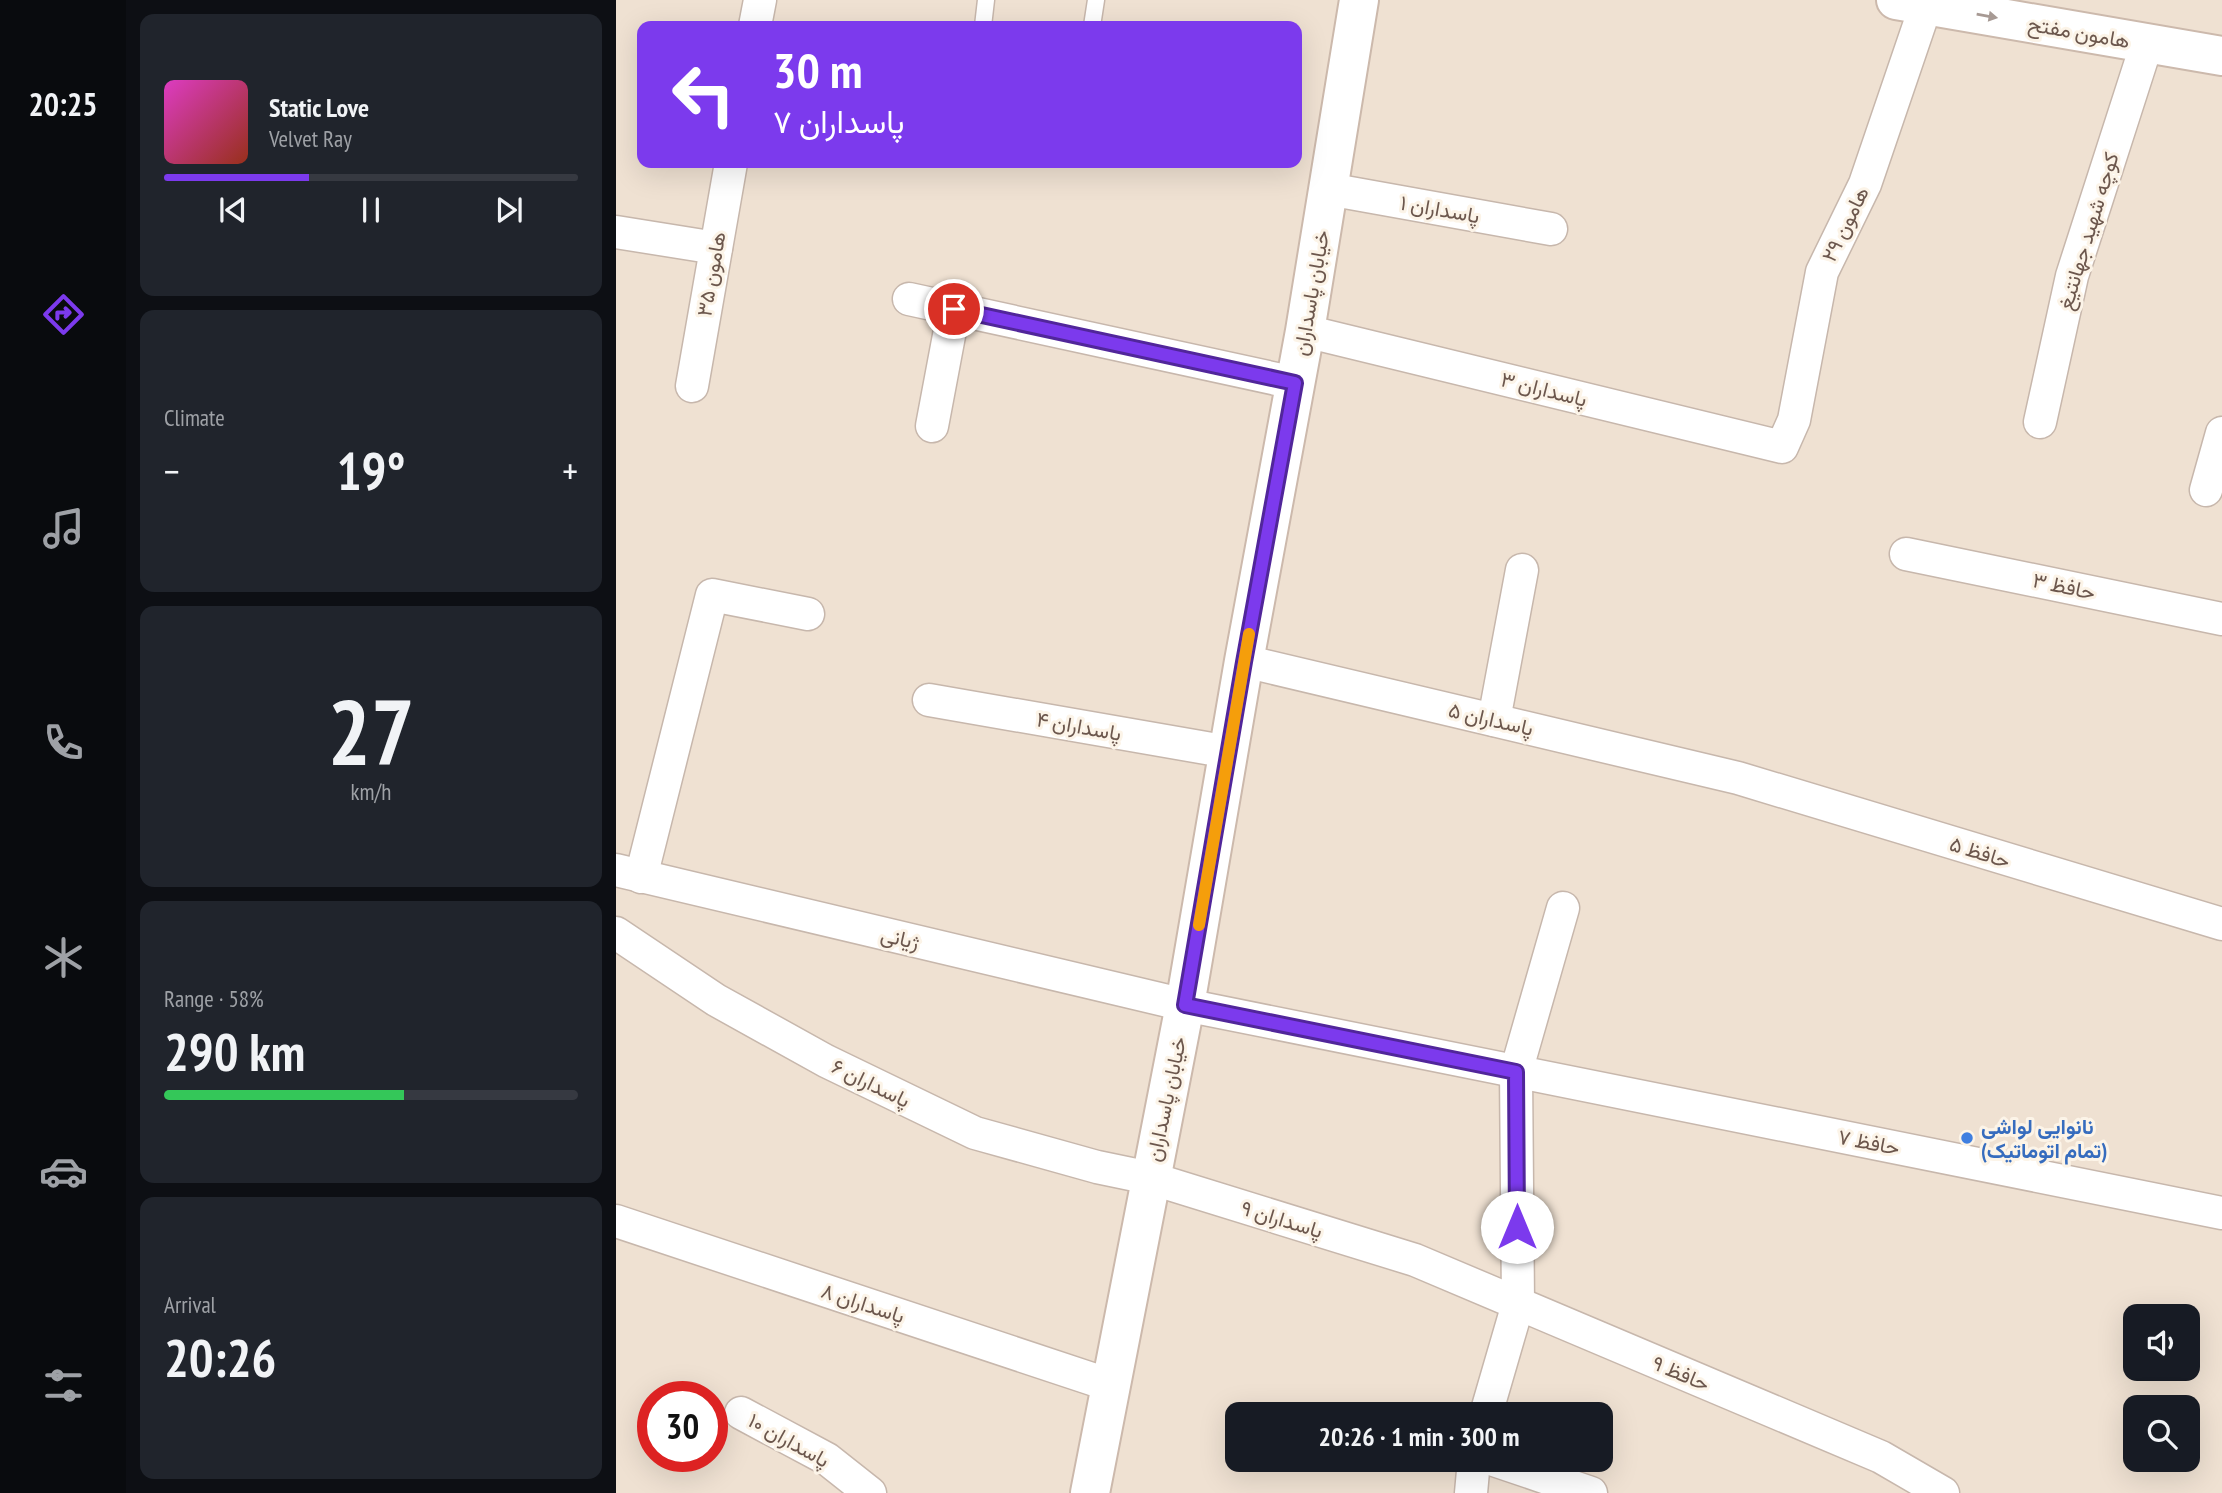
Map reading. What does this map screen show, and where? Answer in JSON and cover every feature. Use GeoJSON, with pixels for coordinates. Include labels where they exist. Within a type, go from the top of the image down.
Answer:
{"type":"FeatureCollection","features":[{"type":"Feature","properties":{"kind":"street"},"geometry":{"type":"LineString","coordinates":[[756,21],[760,0]]}},
{"type":"Feature","properties":{"kind":"street","name":"خیابان پاسداران"},"geometry":{"type":"LineString","coordinates":[[1090,1493],[1185,1005],[1305,331],[1359,0]]}},
{"type":"Feature","properties":{"kind":"street","name":"هامون مفتح"},"geometry":{"type":"LineString","coordinates":[[1911,3],[2222,56]]}},
{"type":"Feature","properties":{"kind":"street","name":"هامون ۲۹"},"geometry":{"type":"LineString","coordinates":[[1782,447],[1794,420],[1822,272],[1865,184],[1911,3]]}},
{"type":"Feature","properties":{"kind":"street","name":"کوچه شهید جهانتیغ"},"geometry":{"type":"LineString","coordinates":[[2040,422],[2072,276],[2147,43]]}},
{"type":"Feature","properties":{"kind":"street","name":"هامون ۳۵"},"geometry":{"type":"LineString","coordinates":[[692,386],[730,168]]}},
{"type":"Feature","properties":{"kind":"street","name":"پاسداران ۱"},"geometry":{"type":"LineString","coordinates":[[1328,189],[1551,229]]}},
{"type":"Feature","properties":{"kind":"street"},"geometry":{"type":"LineString","coordinates":[[616,232],[716,247]]}},
{"type":"Feature","properties":{"kind":"street"},"geometry":{"type":"LineString","coordinates":[[909,299],[1295,383]]}},
{"type":"Feature","properties":{"kind":"street"},"geometry":{"type":"LineString","coordinates":[[932,426],[954,309]]}},
{"type":"Feature","properties":{"kind":"street","name":"پاسداران ۳"},"geometry":{"type":"LineString","coordinates":[[1305,331],[1782,447]]}},
{"type":"Feature","properties":{"kind":"street"},"geometry":{"type":"LineString","coordinates":[[2206,491],[2222,433]]}},
{"type":"Feature","properties":{"kind":"street","name":"حافظ ۳"},"geometry":{"type":"LineString","coordinates":[[1906,554],[2222,619]]}},
{"type":"Feature","properties":{"kind":"street"},"geometry":{"type":"LineString","coordinates":[[1494,720],[1522,570]]}},
{"type":"Feature","properties":{"kind":"street"},"geometry":{"type":"LineString","coordinates":[[629,874],[712,595],[808,614]]}},
{"type":"Feature","properties":{"kind":"street","name":"پاسداران ۵"},"geometry":{"type":"LineString","coordinates":[[1244,662],[1738,778]]}},
{"type":"Feature","properties":{"kind":"street","name":"پاسداران ۴"},"geometry":{"type":"LineString","coordinates":[[929,700],[1228,752]]}},
{"type":"Feature","properties":{"kind":"street","name":"حافظ ۵"},"geometry":{"type":"LineString","coordinates":[[1738,778],[2222,924]]}},
{"type":"Feature","properties":{"kind":"street","name":"ژیانی"},"geometry":{"type":"LineString","coordinates":[[629,874],[1185,1005],[1516,1072]]}},
{"type":"Feature","properties":{"kind":"street"},"geometry":{"type":"LineString","coordinates":[[1489,1402],[1518,1304],[1516,1072],[1563,908]]}},
{"type":"Feature","properties":{"kind":"street","name":"پاسداران ۶"},"geometry":{"type":"LineString","coordinates":[[616,933],[716,1000],[826,1061],[975,1133],[1097,1167],[1150,1178]]}},
{"type":"Feature","properties":{"kind":"street","name":"حافظ ۷"},"geometry":{"type":"LineString","coordinates":[[1516,1072],[2222,1213]]}},
{"type":"Feature","properties":{"kind":"street","name":"پاسداران ۹"},"geometry":{"type":"LineString","coordinates":[[1150,1178],[1415,1261]]}},
{"type":"Feature","properties":{"kind":"street","name":"پاسداران ۸"},"geometry":{"type":"LineString","coordinates":[[616,1221],[1110,1385]]}},
{"type":"Feature","properties":{"kind":"street","name":"حافظ ۹"},"geometry":{"type":"LineString","coordinates":[[1415,1261],[1881,1457],[1943,1493]]}},
{"type":"Feature","properties":{"kind":"street","name":"پاسداران ۱۰"},"geometry":{"type":"LineString","coordinates":[[741,1413],[827,1459],[870,1493]]}},
{"type":"Feature","properties":{"kind":"street"},"geometry":{"type":"LineString","coordinates":[[1471,1493],[1473,1472]]}},
{"type":"Feature","properties":{"kind":"street"},"geometry":{"type":"LineString","coordinates":[[1529,1472],[1591,1493]]}},
{"type":"Feature","properties":{"kind":"lane"},"geometry":{"type":"LineString","coordinates":[[984,21],[986,0]]}},
{"type":"Feature","properties":{"kind":"lane"},"geometry":{"type":"LineString","coordinates":[[1093,21],[1096,0]]}},
{"type":"Feature","properties":{"kind":"shaded area"},"geometry":{"type":"Polygon","coordinates":[[[616,0],[2222,0],[2222,1493],[616,1493],[616,0]]]}},
{"type":"Feature","properties":{"kind":"slow traffic"},"geometry":{"type":"LineString","coordinates":[[1199,925],[1249,634]]}},
{"type":"Feature","properties":{"kind":"place","name":"نانوایی لواشی (تمام اتوماتیک)"},"geometry":{"type":"Point","coordinates":[1967,1138]}},
{"type":"Feature","properties":{"kind":"route"},"geometry":{"type":"LineString","coordinates":[[954,309],[1295,383],[1185,1005],[1516,1072],[1517,1227]]}}]}
